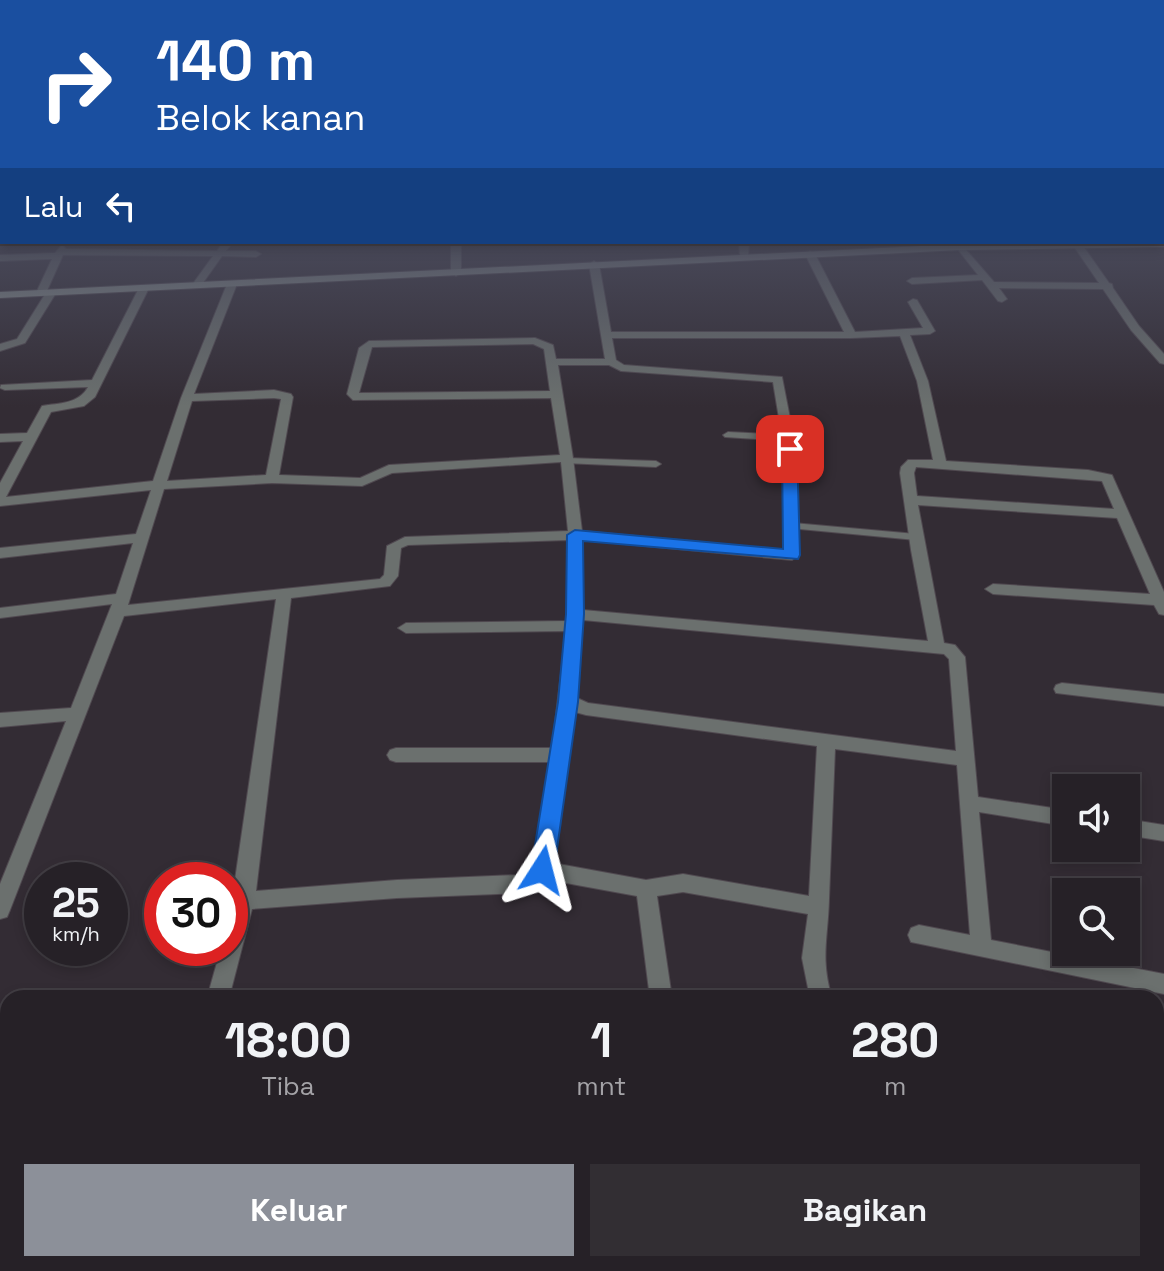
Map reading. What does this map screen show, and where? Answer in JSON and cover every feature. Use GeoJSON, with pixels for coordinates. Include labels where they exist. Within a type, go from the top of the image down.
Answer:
{"type":"FeatureCollection","features":[{"type":"Feature","properties":{"kind":"street"},"geometry":{"type":"LineString","coordinates":[[0,348],[21,341],[48,288]]}},
{"type":"Feature","properties":{"kind":"street"},"geometry":{"type":"LineString","coordinates":[[0,295],[138,288]]}},
{"type":"Feature","properties":{"kind":"street"},"geometry":{"type":"LineString","coordinates":[[0,496],[46,409],[85,401],[144,288]]}},
{"type":"Feature","properties":{"kind":"street"},"geometry":{"type":"LineString","coordinates":[[0,910],[120,605],[187,398],[230,288]]}},
{"type":"Feature","properties":{"kind":"street"},"geometry":{"type":"LineString","coordinates":[[599,288],[611,362]]}},
{"type":"Feature","properties":{"kind":"street"},"geometry":{"type":"LineString","coordinates":[[827,288],[851,335]]}},
{"type":"Feature","properties":{"kind":"street"},"geometry":{"type":"LineString","coordinates":[[994,288],[1002,299]]}},
{"type":"Feature","properties":{"kind":"street"},"geometry":{"type":"LineString","coordinates":[[1110,288],[1135,328],[1164,361]]}},
{"type":"Feature","properties":{"kind":"street"},"geometry":{"type":"LineString","coordinates":[[608,335],[851,335],[930,330],[913,302]]}},
{"type":"Feature","properties":{"kind":"street"},"geometry":{"type":"LineString","coordinates":[[904,333],[919,369],[940,465]]}},
{"type":"Feature","properties":{"kind":"street"},"geometry":{"type":"LineString","coordinates":[[542,870],[568,702],[574,620],[575,535],[567,460],[557,394],[552,362],[549,347],[542,341],[369,344],[364,348],[353,394],[357,397],[557,394]]}},
{"type":"Feature","properties":{"kind":"street"},"geometry":{"type":"LineString","coordinates":[[0,613],[284,594],[385,583],[391,576],[392,548],[405,541],[575,535],[785,557],[792,555],[790,449],[778,379],[619,367],[611,362],[552,362]]}},
{"type":"Feature","properties":{"kind":"street"},"geometry":{"type":"LineString","coordinates":[[5,387],[97,383]]}},
{"type":"Feature","properties":{"kind":"street"},"geometry":{"type":"LineString","coordinates":[[187,398],[274,394],[287,397],[272,479]]}},
{"type":"Feature","properties":{"kind":"street"},"geometry":{"type":"LineString","coordinates":[[0,438],[31,437]]}},
{"type":"Feature","properties":{"kind":"street"},"geometry":{"type":"LineString","coordinates":[[0,502],[158,485],[272,479],[362,482],[389,469],[567,460]]}},
{"type":"Feature","properties":{"kind":"street"},"geometry":{"type":"LineString","coordinates":[[937,647],[911,500],[909,466],[913,463],[1101,476],[1109,481],[1162,605],[993,589]]}},
{"type":"Feature","properties":{"kind":"street"},"geometry":{"type":"LineString","coordinates":[[911,500],[1124,514]]}},
{"type":"Feature","properties":{"kind":"street"},"geometry":{"type":"LineString","coordinates":[[0,553],[141,538]]}},
{"type":"Feature","properties":{"kind":"street"},"geometry":{"type":"LineString","coordinates":[[248,870],[284,594]]}},
{"type":"Feature","properties":{"kind":"street"},"geometry":{"type":"LineString","coordinates":[[406,628],[574,620],[949,649],[957,657],[981,945]]}},
{"type":"Feature","properties":{"kind":"street"},"geometry":{"type":"LineString","coordinates":[[1062,689],[1164,700]]}},
{"type":"Feature","properties":{"kind":"street"},"geometry":{"type":"LineString","coordinates":[[568,702],[586,709],[966,759]]}},
{"type":"Feature","properties":{"kind":"street"},"geometry":{"type":"LineString","coordinates":[[0,720],[77,714]]}},
{"type":"Feature","properties":{"kind":"street"},"geometry":{"type":"LineString","coordinates":[[819,990],[812,959],[818,907],[826,740]]}},
{"type":"Feature","properties":{"kind":"street"},"geometry":{"type":"LineString","coordinates":[[396,755],[560,755]]}},
{"type":"Feature","properties":{"kind":"street"},"geometry":{"type":"LineString","coordinates":[[969,803],[1052,816]]}},
{"type":"Feature","properties":{"kind":"street"},"geometry":{"type":"LineString","coordinates":[[1140,829],[1164,833]]}},
{"type":"Feature","properties":{"kind":"street"},"geometry":{"type":"LineString","coordinates":[[248,901],[397,889],[520,884],[542,870],[646,889],[683,883],[818,907]]}},
{"type":"Feature","properties":{"kind":"street"},"geometry":{"type":"LineString","coordinates":[[646,889],[660,990]]}},
{"type":"Feature","properties":{"kind":"street"},"geometry":{"type":"LineString","coordinates":[[919,935],[1164,984]]}},
{"type":"Feature","properties":{"kind":"street"},"geometry":{"type":"LineString","coordinates":[[220,990],[227,966]]}},
{"type":"Feature","properties":{"kind":"lane"},"geometry":{"type":"LineString","coordinates":[[728,435],[786,438]]}},
{"type":"Feature","properties":{"kind":"lane"},"geometry":{"type":"LineString","coordinates":[[567,460],[656,464]]}},
{"type":"Feature","properties":{"kind":"lane"},"geometry":{"type":"LineString","coordinates":[[793,526],[916,537]]}},
{"type":"Feature","properties":{"kind":"route"},"geometry":{"type":"LineString","coordinates":[[542,870],[568,702],[575,614],[575,535],[785,557],[792,555],[790,449]]}}]}
